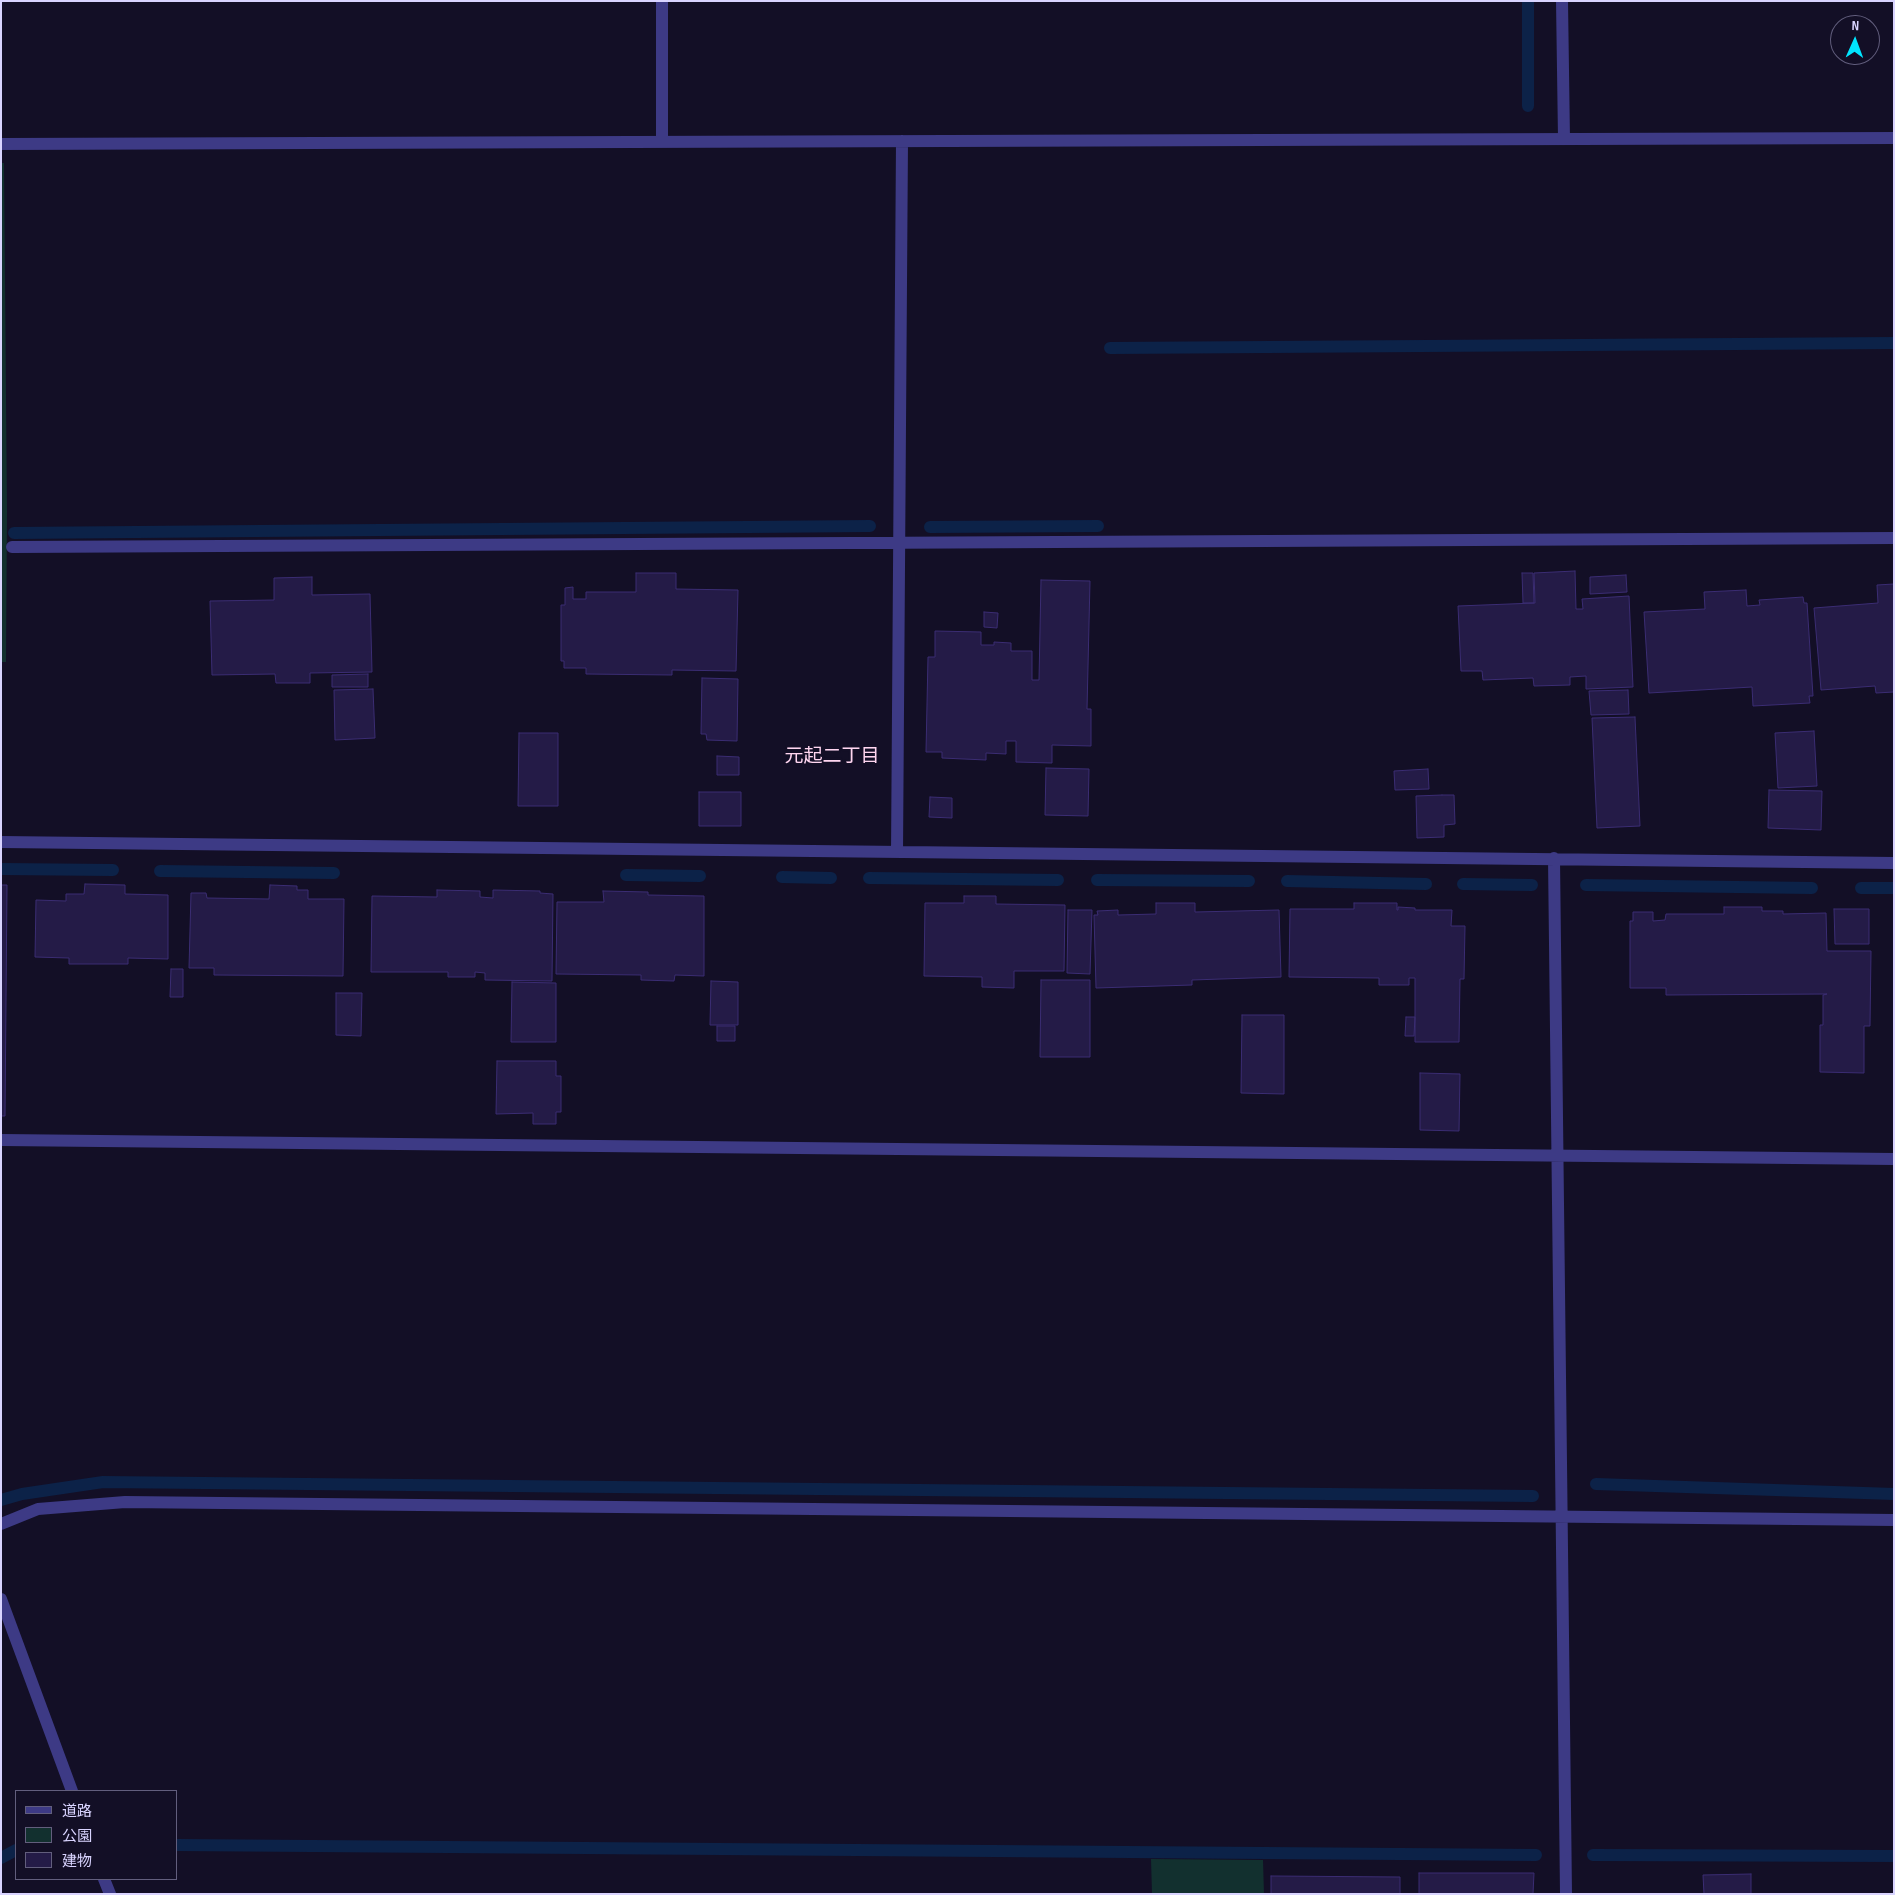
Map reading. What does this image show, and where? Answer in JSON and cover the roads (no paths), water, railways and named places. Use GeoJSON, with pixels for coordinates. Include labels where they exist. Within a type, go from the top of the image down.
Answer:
{"type":"FeatureCollection","features":[{"type":"Feature","properties":{"kind":"street"},"geometry":{"type":"LineString","coordinates":[[662,1],[662,142]]}},
{"type":"Feature","properties":{"kind":"street"},"geometry":{"type":"LineString","coordinates":[[1562,1],[1564,139]]}},
{"type":"Feature","properties":{"kind":"street"},"geometry":{"type":"LineString","coordinates":[[1,144],[1894,138]]}},
{"type":"Feature","properties":{"kind":"street"},"geometry":{"type":"LineString","coordinates":[[897,852],[902,141]]}},
{"type":"Feature","properties":{"kind":"street"},"geometry":{"type":"LineString","coordinates":[[12,547],[1894,538]]}},
{"type":"Feature","properties":{"kind":"street"},"geometry":{"type":"LineString","coordinates":[[1,842],[1894,863]]}},
{"type":"Feature","properties":{"kind":"street"},"geometry":{"type":"LineString","coordinates":[[1554,858],[1566,1894]]}},
{"type":"Feature","properties":{"kind":"street"},"geometry":{"type":"LineString","coordinates":[[1,1140],[1894,1159]]}},
{"type":"Feature","properties":{"kind":"street"},"geometry":{"type":"LineString","coordinates":[[1,1524],[38,1508],[125,1502],[1894,1520]]}},
{"type":"Feature","properties":{"kind":"street"},"geometry":{"type":"LineString","coordinates":[[1,1600],[72,1790]]}},
{"type":"Feature","properties":{"kind":"street"},"geometry":{"type":"LineString","coordinates":[[104,1880],[110,1894]]}},
{"type":"Feature","properties":{"kind":"waterway"},"geometry":{"type":"LineString","coordinates":[[1528,1],[1528,106]]}},
{"type":"Feature","properties":{"kind":"waterway"},"geometry":{"type":"LineString","coordinates":[[1110,348],[1894,343]]}},
{"type":"Feature","properties":{"kind":"waterway"},"geometry":{"type":"LineString","coordinates":[[14,533],[870,526]]}},
{"type":"Feature","properties":{"kind":"waterway"},"geometry":{"type":"LineString","coordinates":[[930,527],[1098,526]]}},
{"type":"Feature","properties":{"kind":"waterway"},"geometry":{"type":"LineString","coordinates":[[1,869],[113,870]]}},
{"type":"Feature","properties":{"kind":"waterway"},"geometry":{"type":"LineString","coordinates":[[160,871],[334,873]]}},
{"type":"Feature","properties":{"kind":"waterway"},"geometry":{"type":"LineString","coordinates":[[626,875],[700,876]]}},
{"type":"Feature","properties":{"kind":"waterway"},"geometry":{"type":"LineString","coordinates":[[782,877],[831,878]]}},
{"type":"Feature","properties":{"kind":"waterway"},"geometry":{"type":"LineString","coordinates":[[869,878],[1058,880]]}},
{"type":"Feature","properties":{"kind":"waterway"},"geometry":{"type":"LineString","coordinates":[[1097,880],[1249,881]]}},
{"type":"Feature","properties":{"kind":"waterway"},"geometry":{"type":"LineString","coordinates":[[1287,881],[1426,884]]}},
{"type":"Feature","properties":{"kind":"waterway"},"geometry":{"type":"LineString","coordinates":[[1463,884],[1532,885]]}},
{"type":"Feature","properties":{"kind":"waterway"},"geometry":{"type":"LineString","coordinates":[[1586,885],[1812,888]]}},
{"type":"Feature","properties":{"kind":"waterway"},"geometry":{"type":"LineString","coordinates":[[1861,888],[1894,888]]}},
{"type":"Feature","properties":{"kind":"waterway"},"geometry":{"type":"LineString","coordinates":[[1,1500],[22,1494],[103,1482],[1533,1496]]}},
{"type":"Feature","properties":{"kind":"waterway"},"geometry":{"type":"LineString","coordinates":[[1596,1484],[1894,1494]]}},
{"type":"Feature","properties":{"kind":"waterway"},"geometry":{"type":"LineString","coordinates":[[178,1845],[1536,1855]]}},
{"type":"Feature","properties":{"kind":"waterway"},"geometry":{"type":"LineString","coordinates":[[1,1858],[15,1851]]}},
{"type":"Feature","properties":{"kind":"waterway"},"geometry":{"type":"LineString","coordinates":[[1593,1855],[1894,1856]]}},
{"type":"Feature","properties":{"kind":"district","name":"元起二丁目"},"geometry":{"type":"Point","coordinates":[832,757]}}]}
